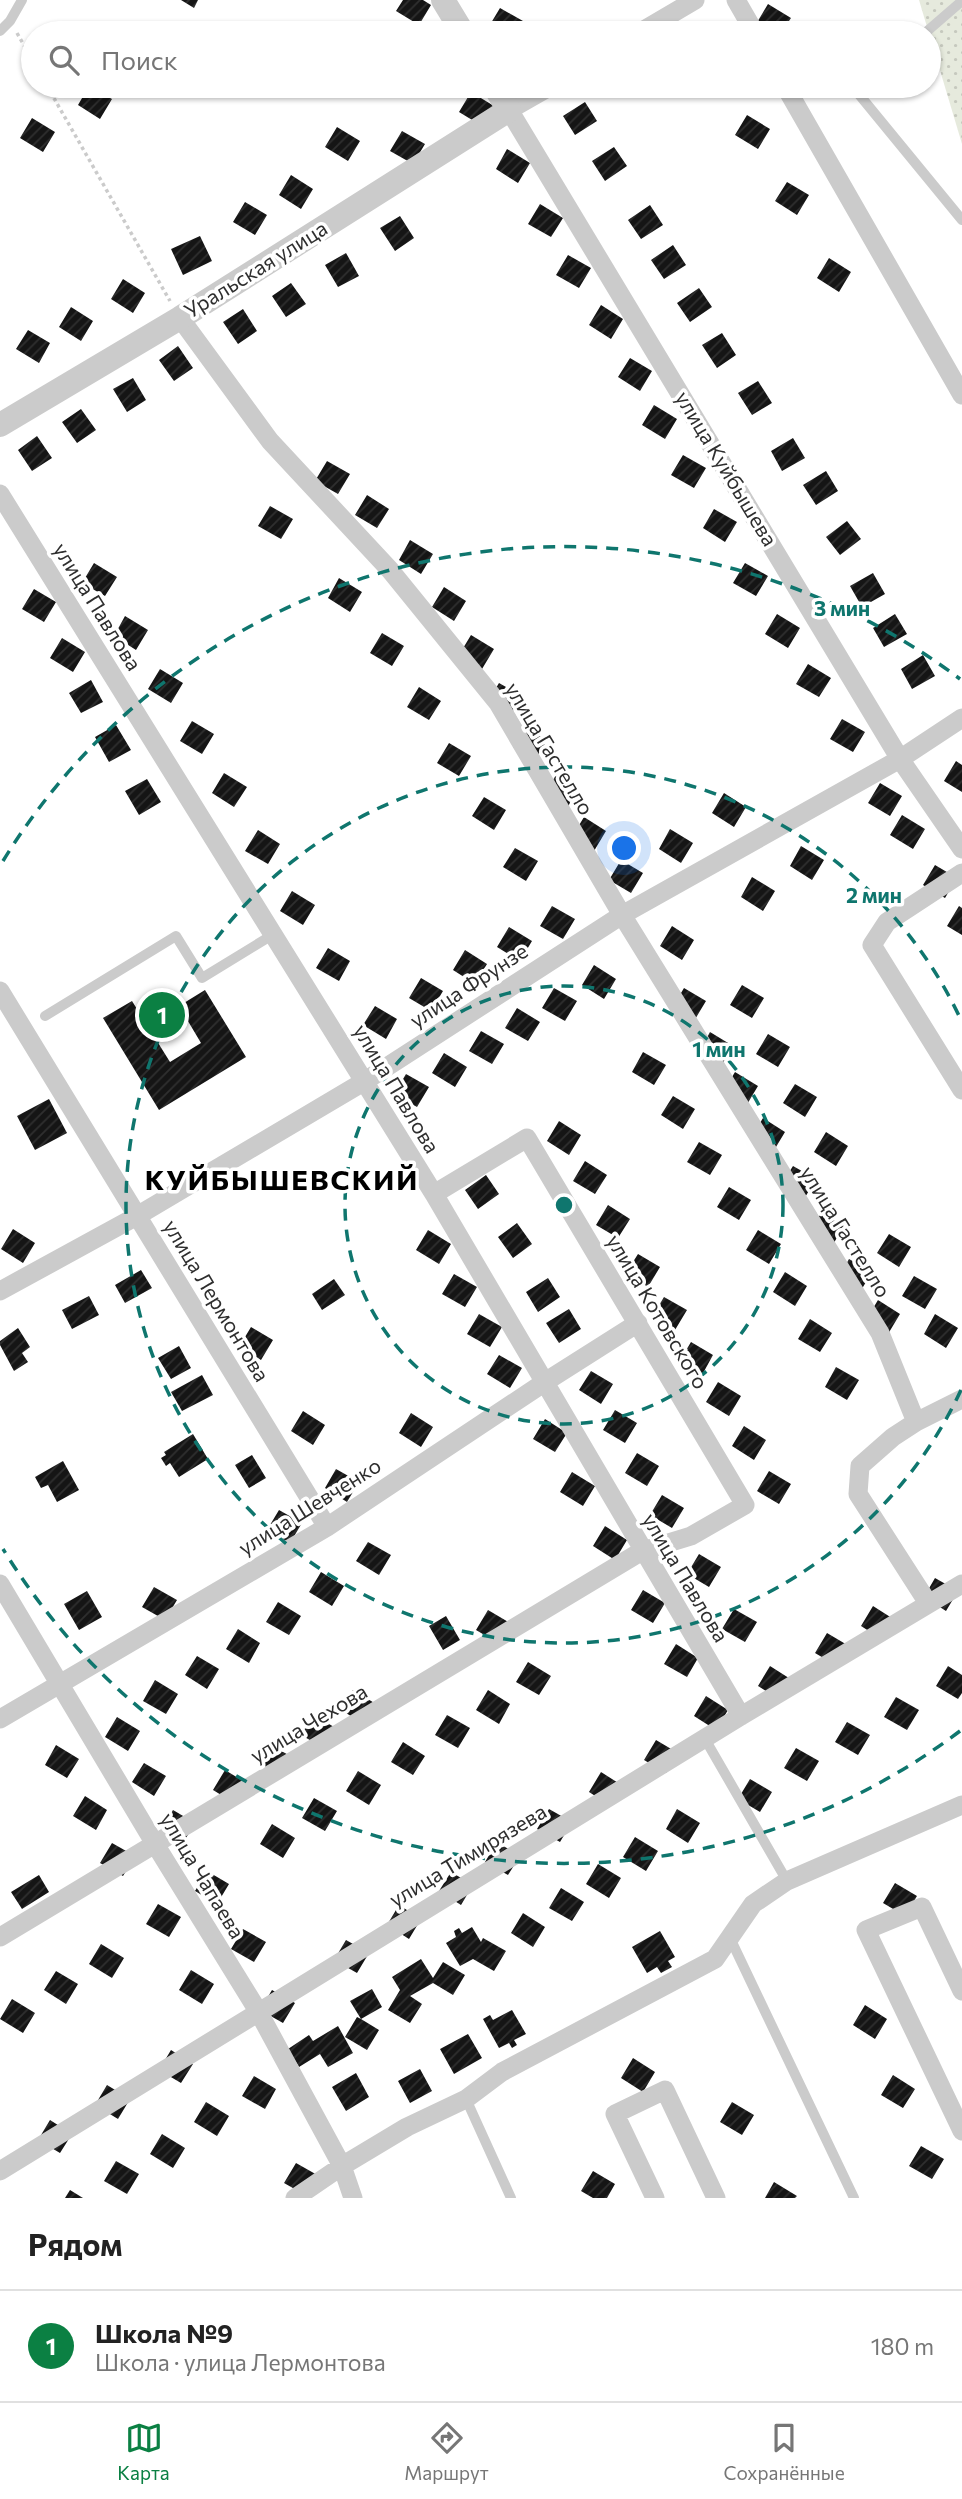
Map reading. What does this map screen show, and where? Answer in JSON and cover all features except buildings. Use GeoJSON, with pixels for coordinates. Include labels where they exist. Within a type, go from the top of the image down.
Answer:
{"type":"FeatureCollection","features":[{"type":"Feature","properties":{"kind":"street"},"geometry":{"type":"LineString","coordinates":[[443,0],[456,21]]}},
{"type":"Feature","properties":{"kind":"street"},"geometry":{"type":"LineString","coordinates":[[659,21],[695,0]]}},
{"type":"Feature","properties":{"kind":"street"},"geometry":{"type":"LineString","coordinates":[[736,0],[748,21]]}},
{"type":"Feature","properties":{"kind":"street","name":"улица Куйбышева"},"geometry":{"type":"LineString","coordinates":[[502,98],[900,759],[962,849]]}},
{"type":"Feature","properties":{"kind":"street"},"geometry":{"type":"LineString","coordinates":[[509,110],[530,98]]}},
{"type":"Feature","properties":{"kind":"street"},"geometry":{"type":"LineString","coordinates":[[792,98],[962,395]]}},
{"type":"Feature","properties":{"kind":"street","name":"Уральская улица"},"geometry":{"type":"LineString","coordinates":[[0,425],[180,318],[509,110]]}},
{"type":"Feature","properties":{"kind":"street","name":"улица Гастелло"},"geometry":{"type":"LineString","coordinates":[[180,318],[270,440],[390,570],[498,703],[622,915],[880,1333],[916,1422]]}},
{"type":"Feature","properties":{"kind":"street","name":"улица Павлова"},"geometry":{"type":"LineString","coordinates":[[0,494],[434,1194],[741,1716]]}},
{"type":"Feature","properties":{"kind":"street","name":"улица Фрунзе"},"geometry":{"type":"LineString","coordinates":[[0,1291],[137,1216],[365,1081],[622,915],[900,759],[962,718]]}},
{"type":"Feature","properties":{"kind":"street"},"geometry":{"type":"LineString","coordinates":[[962,873],[887,922],[872,945],[962,1090]]}},
{"type":"Feature","properties":{"kind":"street","name":"улица Лермонтова"},"geometry":{"type":"LineString","coordinates":[[0,991],[327,1527]]}},
{"type":"Feature","properties":{"kind":"street","name":"улица Котовского"},"geometry":{"type":"LineString","coordinates":[[434,1194],[527,1138],[745,1505],[691,1536],[642,1551]]}},
{"type":"Feature","properties":{"kind":"street","name":"улица Шевченко"},"geometry":{"type":"LineString","coordinates":[[0,1719],[327,1527],[638,1323]]}},
{"type":"Feature","properties":{"kind":"street"},"geometry":{"type":"LineString","coordinates":[[928,1603],[858,1494],[860,1466],[893,1437],[962,1399]]}},
{"type":"Feature","properties":{"kind":"street","name":"улица Чехова"},"geometry":{"type":"LineString","coordinates":[[0,1937],[642,1551]]}},
{"type":"Feature","properties":{"kind":"street","name":"улица Чапаева"},"geometry":{"type":"LineString","coordinates":[[0,1584],[258,2011],[342,2166],[353,2198]]}},
{"type":"Feature","properties":{"kind":"street","name":"улица Тимирязева"},"geometry":{"type":"LineString","coordinates":[[0,2171],[741,1716],[962,1584]]}},
{"type":"Feature","properties":{"kind":"street"},"geometry":{"type":"LineString","coordinates":[[295,2198],[407,2127],[466,2099],[502,2072],[715,1959],[753,1904],[787,1881],[962,1805]]}},
{"type":"Feature","properties":{"kind":"street"},"geometry":{"type":"LineString","coordinates":[[962,1991],[922,1907],[866,1930],[962,2131]]}},
{"type":"Feature","properties":{"kind":"street"},"geometry":{"type":"LineString","coordinates":[[655,2198],[615,2114],[665,2091],[716,2198]]}},
{"type":"Feature","properties":{"kind":"lane"},"geometry":{"type":"LineString","coordinates":[[0,31],[10,21],[22,0]]}},
{"type":"Feature","properties":{"kind":"lane"},"geometry":{"type":"LineString","coordinates":[[939,21],[962,1]]}},
{"type":"Feature","properties":{"kind":"lane"},"geometry":{"type":"LineString","coordinates":[[861,98],[962,220]]}},
{"type":"Feature","properties":{"kind":"lane"},"geometry":{"type":"LineString","coordinates":[[45,1016],[176,936],[202,978],[274,934]]}},
{"type":"Feature","properties":{"kind":"lane"},"geometry":{"type":"LineString","coordinates":[[705,1738],[787,1881]]}},
{"type":"Feature","properties":{"kind":"lane"},"geometry":{"type":"LineString","coordinates":[[730,1938],[854,2198]]}},
{"type":"Feature","properties":{"kind":"lane"},"geometry":{"type":"LineString","coordinates":[[466,2099],[511,2198]]}},
{"type":"Feature","properties":{"kind":"path"},"geometry":{"type":"LineString","coordinates":[[10,21],[21,40]]}},
{"type":"Feature","properties":{"kind":"path"},"geometry":{"type":"LineString","coordinates":[[54,98],[180,318]]}},
{"type":"Feature","properties":{"kind":"shaded area"},"geometry":{"type":"Polygon","coordinates":[[[919,0],[962,0],[962,144],[941,74],[941,21],[925,21],[919,0]]]}},
{"type":"Feature","properties":{"kind":"place","name":"Школа №9"},"geometry":{"type":"Point","coordinates":[162,1015]}},
{"type":"Feature","properties":{"kind":"district","name":"КУЙБЫШЕВСКИЙ"},"geometry":{"type":"Point","coordinates":[282,1180]}}]}
